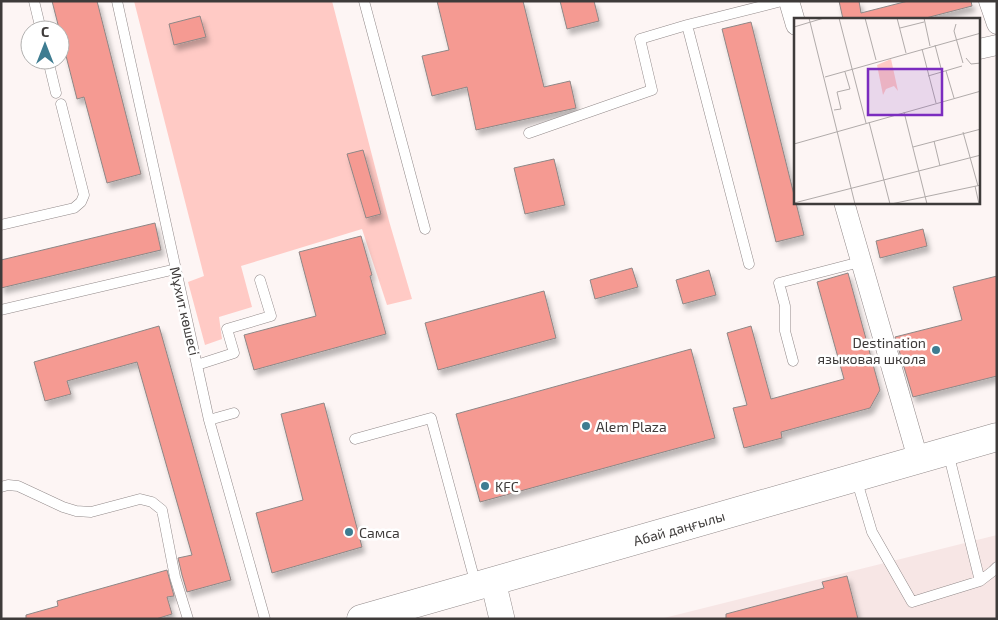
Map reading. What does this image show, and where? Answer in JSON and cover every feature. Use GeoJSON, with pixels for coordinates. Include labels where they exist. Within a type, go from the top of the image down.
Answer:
{"type":"FeatureCollection","features":[{"type":"Feature","properties":{"kind":"main road","name":"Абай даңғылы"},"geometry":{"type":"LineString","coordinates":[[361,619],[997,437]]}},
{"type":"Feature","properties":{"kind":"street"},"geometry":{"type":"LineString","coordinates":[[789,1],[794,18]]}},
{"type":"Feature","properties":{"kind":"street"},"geometry":{"type":"LineString","coordinates":[[989,1],[997,24]]}},
{"type":"Feature","properties":{"kind":"street"},"geometry":{"type":"LineString","coordinates":[[980,49],[997,45]]}},
{"type":"Feature","properties":{"kind":"street"},"geometry":{"type":"LineString","coordinates":[[845,204],[918,459]]}},
{"type":"Feature","properties":{"kind":"street"},"geometry":{"type":"LineString","coordinates":[[484,584],[502,619]]}},
{"type":"Feature","properties":{"kind":"lane"},"geometry":{"type":"LineString","coordinates":[[34,1],[39,20]]}},
{"type":"Feature","properties":{"kind":"lane","name":"Мұхит көшесі"},"geometry":{"type":"LineString","coordinates":[[117,1],[209,420],[265,619]]}},
{"type":"Feature","properties":{"kind":"lane"},"geometry":{"type":"LineString","coordinates":[[364,1],[425,229]]}},
{"type":"Feature","properties":{"kind":"lane"},"geometry":{"type":"LineString","coordinates":[[529,133],[652,90],[640,39],[782,1]]}},
{"type":"Feature","properties":{"kind":"lane"},"geometry":{"type":"LineString","coordinates":[[687,25],[749,264]]}},
{"type":"Feature","properties":{"kind":"lane"},"geometry":{"type":"LineString","coordinates":[[50,70],[56,93]]}},
{"type":"Feature","properties":{"kind":"lane"},"geometry":{"type":"LineString","coordinates":[[1,225],[74,208],[81,202],[84,194],[61,104]]}},
{"type":"Feature","properties":{"kind":"lane"},"geometry":{"type":"LineString","coordinates":[[793,361],[785,331],[785,306],[778,283],[860,262]]}},
{"type":"Feature","properties":{"kind":"lane"},"geometry":{"type":"LineString","coordinates":[[1,310],[176,269]]}},
{"type":"Feature","properties":{"kind":"lane"},"geometry":{"type":"LineString","coordinates":[[197,365],[234,353],[227,329],[272,316],[260,280]]}},
{"type":"Feature","properties":{"kind":"lane"},"geometry":{"type":"LineString","coordinates":[[209,420],[234,413]]}},
{"type":"Feature","properties":{"kind":"lane"},"geometry":{"type":"LineString","coordinates":[[356,439],[431,418],[484,584]]}},
{"type":"Feature","properties":{"kind":"lane"},"geometry":{"type":"LineString","coordinates":[[948,451],[980,581]]}},
{"type":"Feature","properties":{"kind":"lane"},"geometry":{"type":"LineString","coordinates":[[856,477],[872,532],[912,602],[980,581],[997,567]]}},
{"type":"Feature","properties":{"kind":"lane"},"geometry":{"type":"LineString","coordinates":[[1,487],[8,485],[18,486],[76,511],[91,512],[140,499],[152,502],[162,510],[175,577],[188,619]]}},
{"type":"Feature","properties":{"kind":"shaded area"},"geometry":{"type":"Polygon","coordinates":[[[134,1],[332,1],[389,221],[412,299],[387,305],[362,229],[241,266],[252,307],[219,317],[222,339],[205,345],[188,282],[204,276],[134,1]]]}},
{"type":"Feature","properties":{"kind":"shaded area"},"geometry":{"type":"Polygon","coordinates":[[[997,535],[997,619],[660,619],[997,535]]]}},
{"type":"Feature","properties":{"kind":"building"},"geometry":{"type":"Polygon","coordinates":[[[52,1],[97,1],[141,174],[107,183],[84,97],[77,99],[70,70],[70,20],[57,20],[52,1]]]}},
{"type":"Feature","properties":{"kind":"building"},"geometry":{"type":"Polygon","coordinates":[[[437,1],[523,1],[544,87],[570,81],[576,108],[476,130],[467,87],[432,96],[422,56],[449,50],[437,1]]]}},
{"type":"Feature","properties":{"kind":"building"},"geometry":{"type":"Polygon","coordinates":[[[560,1],[594,1],[599,21],[567,29],[560,1]]]}},
{"type":"Feature","properties":{"kind":"building"},"geometry":{"type":"Polygon","coordinates":[[[839,1],[859,1],[861,13],[908,1],[971,1],[972,6],[926,18],[843,18],[839,1]]]}},
{"type":"Feature","properties":{"kind":"building"},"geometry":{"type":"Polygon","coordinates":[[[200,16],[206,37],[174,45],[169,24],[200,16]]]}},
{"type":"Feature","properties":{"kind":"building"},"geometry":{"type":"Polygon","coordinates":[[[751,22],[794,195],[794,204],[796,204],[804,235],[776,242],[722,29],[751,22]]]}},
{"type":"Feature","properties":{"kind":"building"},"geometry":{"type":"Polygon","coordinates":[[[363,150],[381,214],[366,218],[347,154],[363,150]]]}},
{"type":"Feature","properties":{"kind":"building"},"geometry":{"type":"Polygon","coordinates":[[[554,159],[565,205],[525,214],[514,168],[554,159]]]}},
{"type":"Feature","properties":{"kind":"building"},"geometry":{"type":"Polygon","coordinates":[[[155,223],[161,250],[1,288],[1,260],[155,223]]]}},
{"type":"Feature","properties":{"kind":"building"},"geometry":{"type":"Polygon","coordinates":[[[923,229],[927,246],[880,258],[876,241],[923,229]]]}},
{"type":"Feature","properties":{"kind":"building"},"geometry":{"type":"Polygon","coordinates":[[[361,236],[386,334],[254,370],[244,335],[316,316],[299,252],[361,236]]]}},
{"type":"Feature","properties":{"kind":"building"},"geometry":{"type":"Polygon","coordinates":[[[632,268],[638,287],[595,299],[590,280],[632,268]]]}},
{"type":"Feature","properties":{"kind":"building"},"geometry":{"type":"Polygon","coordinates":[[[709,270],[716,295],[683,304],[676,280],[709,270]]]}},
{"type":"Feature","properties":{"kind":"building"},"geometry":{"type":"Polygon","coordinates":[[[848,273],[880,390],[870,408],[781,432],[782,438],[744,448],[733,408],[747,405],[727,333],[751,326],[771,399],[844,379],[817,282],[848,273]]]}},
{"type":"Feature","properties":{"kind":"building"},"geometry":{"type":"Polygon","coordinates":[[[997,276],[997,376],[913,397],[895,337],[962,320],[953,287],[997,276]]]}},
{"type":"Feature","properties":{"kind":"building"},"geometry":{"type":"Polygon","coordinates":[[[544,291],[556,338],[438,370],[425,323],[544,291]]]}},
{"type":"Feature","properties":{"kind":"building"},"geometry":{"type":"Polygon","coordinates":[[[159,326],[231,580],[187,592],[178,558],[192,555],[137,362],[67,381],[71,394],[45,401],[34,362],[159,326]]]}},
{"type":"Feature","properties":{"kind":"building","name":"Alem Plaza"},"geometry":{"type":"Polygon","coordinates":[[[691,349],[715,438],[480,502],[456,414],[691,349]]]}},
{"type":"Feature","properties":{"kind":"building"},"geometry":{"type":"Polygon","coordinates":[[[324,403],[362,547],[272,573],[256,513],[303,500],[281,414],[324,403]]]}},
{"type":"Feature","properties":{"kind":"building"},"geometry":{"type":"Polygon","coordinates":[[[167,570],[174,596],[167,597],[172,614],[156,619],[26,619],[26,615],[58,606],[57,601],[167,570]]]}},
{"type":"Feature","properties":{"kind":"building"},"geometry":{"type":"Polygon","coordinates":[[[847,576],[858,619],[726,619],[726,614],[824,588],[822,582],[847,576]]]}},
{"type":"Feature","properties":{"kind":"place","name":"Destination языковая школа"},"geometry":{"type":"Point","coordinates":[936,350]}},
{"type":"Feature","properties":{"kind":"place","name":"Alem Plaza"},"geometry":{"type":"Point","coordinates":[586,426]}},
{"type":"Feature","properties":{"kind":"place","name":"KFC"},"geometry":{"type":"Point","coordinates":[485,486]}},
{"type":"Feature","properties":{"kind":"place","name":"Самса"},"geometry":{"type":"Point","coordinates":[349,532]}}]}
